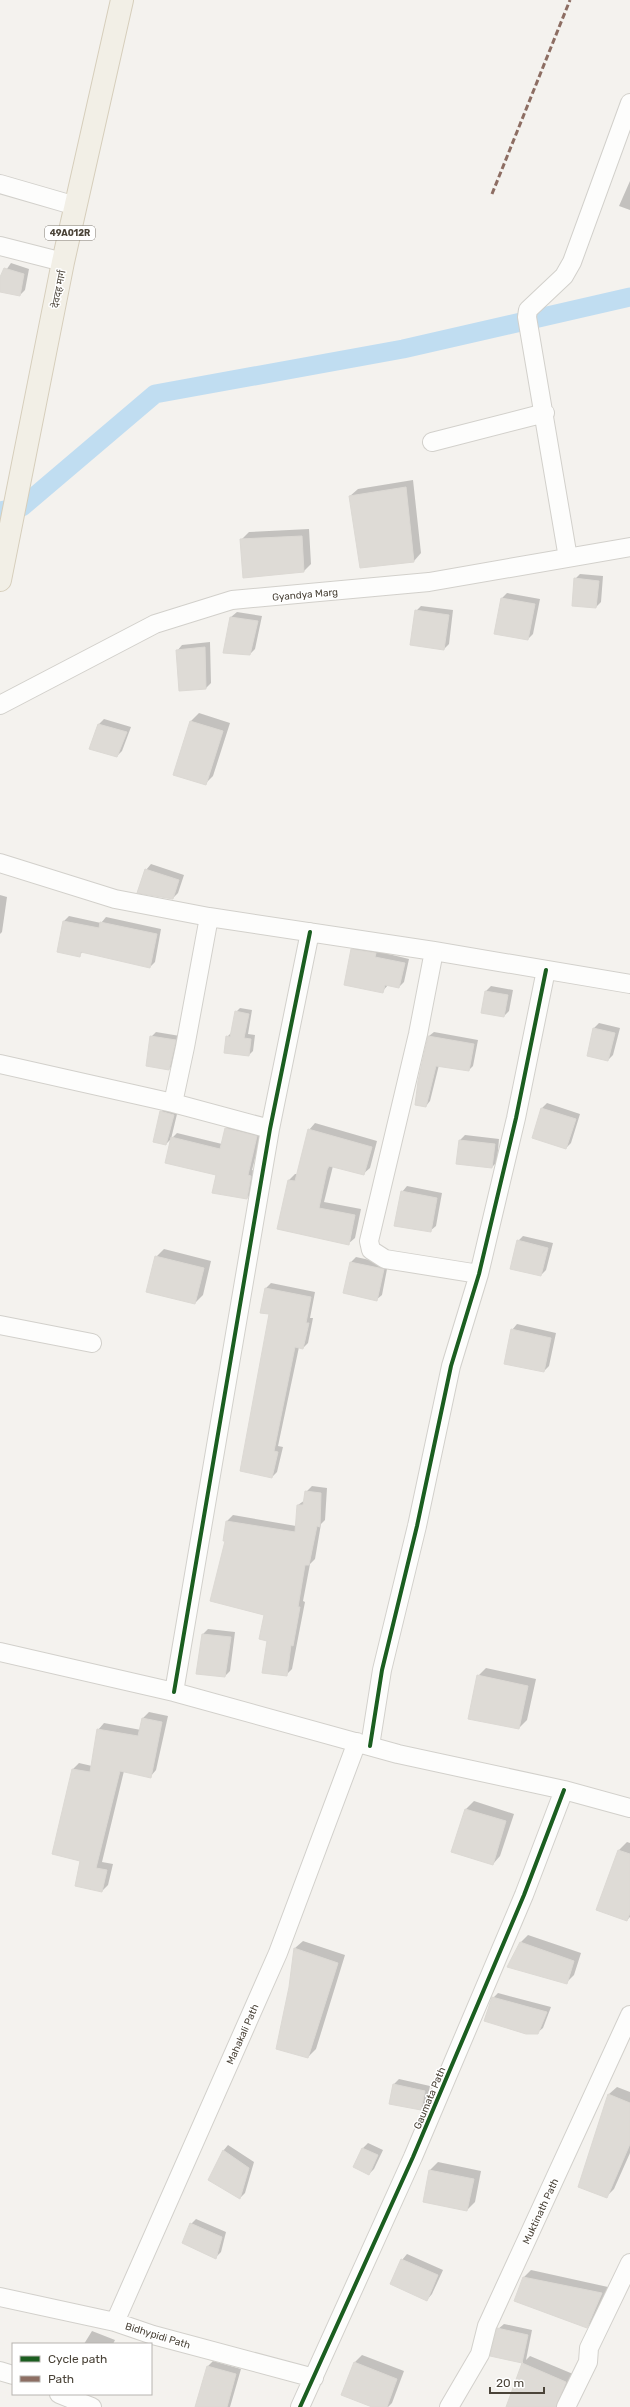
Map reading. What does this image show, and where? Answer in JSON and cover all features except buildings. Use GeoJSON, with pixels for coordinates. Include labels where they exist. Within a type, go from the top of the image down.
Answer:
{"type":"FeatureCollection","features":[{"type":"Feature","properties":{"kind":"main road","name":"देवदह मार्ग"},"geometry":{"type":"LineString","coordinates":[[0,580],[63,262],[122,0]]}},
{"type":"Feature","properties":{"kind":"street"},"geometry":{"type":"LineString","coordinates":[[568,558],[545,413],[527,317],[528,310],[564,276],[572,262],[630,103]]}},
{"type":"Feature","properties":{"kind":"street"},"geometry":{"type":"LineString","coordinates":[[0,184],[76,206]]}},
{"type":"Feature","properties":{"kind":"street"},"geometry":{"type":"LineString","coordinates":[[0,246],[63,262]]}},
{"type":"Feature","properties":{"kind":"street"},"geometry":{"type":"LineString","coordinates":[[432,442],[545,413]]}},
{"type":"Feature","properties":{"kind":"street","name":"Gyandya Marg"},"geometry":{"type":"LineString","coordinates":[[0,705],[155,624],[232,600],[429,582],[630,547]]}},
{"type":"Feature","properties":{"kind":"street"},"geometry":{"type":"LineString","coordinates":[[0,863],[115,899],[209,917],[434,951],[630,984]]}},
{"type":"Feature","properties":{"kind":"street"},"geometry":{"type":"LineString","coordinates":[[173,1103],[186,1047],[209,917]]}},
{"type":"Feature","properties":{"kind":"street"},"geometry":{"type":"LineString","coordinates":[[174,1692],[270,1129],[310,932]]}},
{"type":"Feature","properties":{"kind":"street"},"geometry":{"type":"LineString","coordinates":[[434,951],[418,1034],[369,1241],[371,1250],[385,1258],[479,1274]]}},
{"type":"Feature","properties":{"kind":"street","name":"Mahakali Path"},"geometry":{"type":"LineString","coordinates":[[115,2322],[278,1953],[363,1744],[417,1526],[451,1366],[479,1274],[516,1118],[546,970]]}},
{"type":"Feature","properties":{"kind":"street"},"geometry":{"type":"LineString","coordinates":[[0,1064],[173,1103],[270,1129]]}},
{"type":"Feature","properties":{"kind":"street"},"geometry":{"type":"LineString","coordinates":[[0,1325],[92,1343]]}},
{"type":"Feature","properties":{"kind":"street"},"geometry":{"type":"LineString","coordinates":[[0,1652],[174,1692],[363,1744],[629,1806]]}},
{"type":"Feature","properties":{"kind":"street","name":"Gaumata Path"},"geometry":{"type":"LineString","coordinates":[[300,2407],[413,2157],[518,1910],[564,1790]]}},
{"type":"Feature","properties":{"kind":"street","name":"Muktinath Path"},"geometry":{"type":"LineString","coordinates":[[449,2407],[480,2354],[487,2326],[630,2015]]}},
{"type":"Feature","properties":{"kind":"street"},"geometry":{"type":"LineString","coordinates":[[566,2407],[588,2362],[589,2348],[630,2263]]}},
{"type":"Feature","properties":{"kind":"street","name":"Bidhypidi Path"},"geometry":{"type":"LineString","coordinates":[[0,2297],[115,2322],[153,2335],[314,2378]]}},
{"type":"Feature","properties":{"kind":"street"},"geometry":{"type":"LineString","coordinates":[[0,2371],[12,2375]]}},
{"type":"Feature","properties":{"kind":"street"},"geometry":{"type":"LineString","coordinates":[[61,2395],[92,2407]]}},
{"type":"Feature","properties":{"kind":"waterway"},"geometry":{"type":"LineString","coordinates":[[0,511],[22,507],[155,394],[403,349],[630,297]]}},
{"type":"Feature","properties":{"kind":"marked path"},"geometry":{"type":"LineString","coordinates":[[492,194],[570,0]]}},
{"type":"Feature","properties":{"kind":"cycle path"},"geometry":{"type":"LineString","coordinates":[[174,1692],[270,1129],[310,932]]}},
{"type":"Feature","properties":{"kind":"cycle path"},"geometry":{"type":"LineString","coordinates":[[370,1746],[382,1670],[417,1526],[451,1366],[479,1274],[516,1118],[546,970]]}},
{"type":"Feature","properties":{"kind":"cycle path"},"geometry":{"type":"LineString","coordinates":[[300,2407],[413,2157],[524,1895],[564,1790]]}}]}
